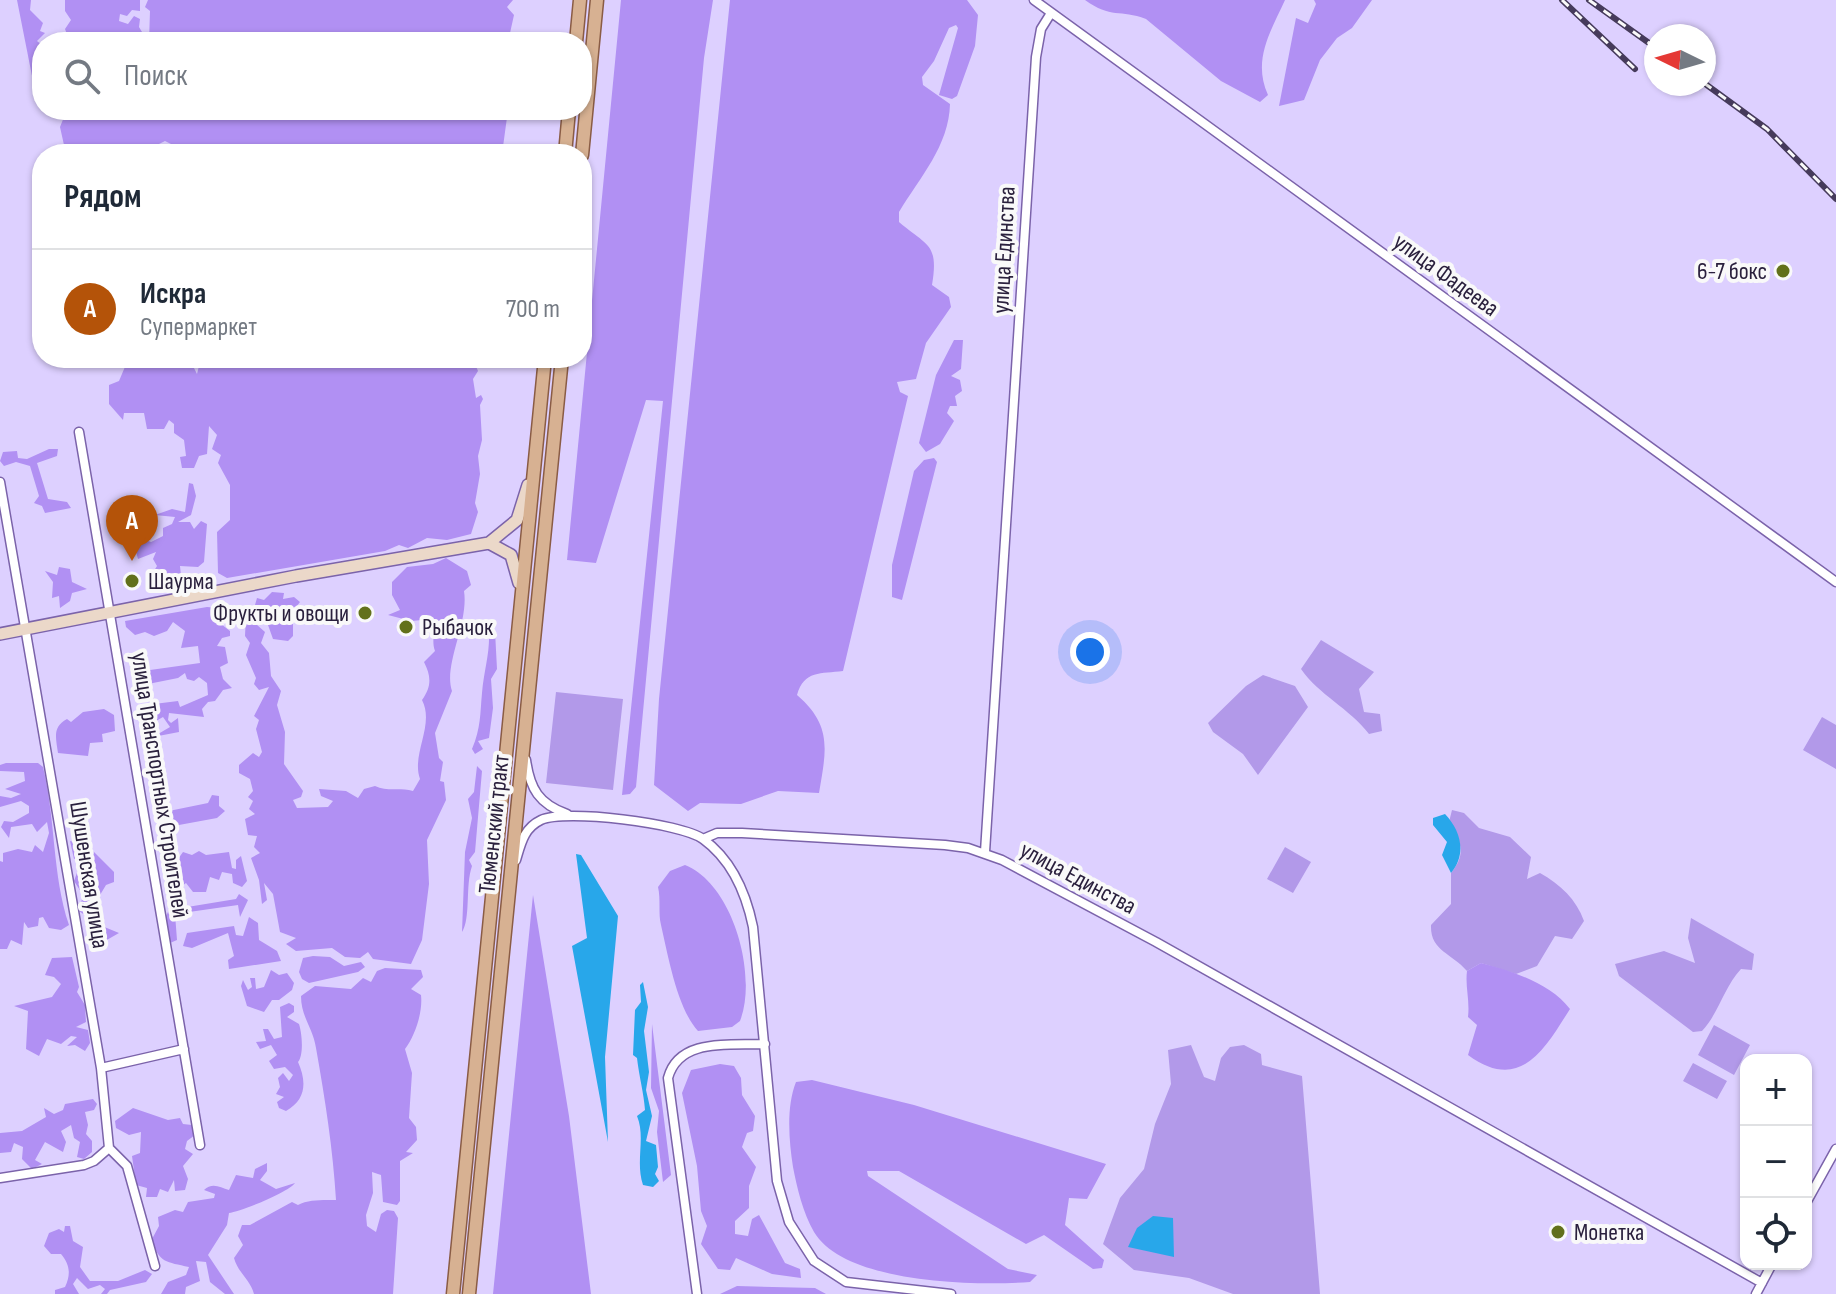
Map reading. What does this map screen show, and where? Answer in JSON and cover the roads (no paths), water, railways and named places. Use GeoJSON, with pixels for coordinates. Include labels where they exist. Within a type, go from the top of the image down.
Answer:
{"type":"FeatureCollection","features":[{"type":"Feature","properties":{"kind":"main road"},"geometry":{"type":"LineString","coordinates":[[577,32],[580,0]]}},
{"type":"Feature","properties":{"kind":"main road"},"geometry":{"type":"LineString","coordinates":[[592,52],[597,0]]}},
{"type":"Feature","properties":{"kind":"main road"},"geometry":{"type":"LineString","coordinates":[[566,144],[568,120]]}},
{"type":"Feature","properties":{"kind":"main road"},"geometry":{"type":"LineString","coordinates":[[583,144],[585,120]]}},
{"type":"Feature","properties":{"kind":"main road","name":"Тюменский тракт"},"geometry":{"type":"LineString","coordinates":[[453,1294],[544,368]]}},
{"type":"Feature","properties":{"kind":"main road","name":"Тюменский тракт"},"geometry":{"type":"LineString","coordinates":[[469,1294],[561,368]]}},
{"type":"Feature","properties":{"kind":"street","name":"улица Фадеева"},"geometry":{"type":"LineString","coordinates":[[1034,0],[1836,582]]}},
{"type":"Feature","properties":{"kind":"street","name":"улица Единства"},"geometry":{"type":"LineString","coordinates":[[1051,13],[1041,29],[1036,57],[985,852],[1156,942],[1762,1283]]}},
{"type":"Feature","properties":{"kind":"street","name":"улица Транспортных Строителей"},"geometry":{"type":"LineString","coordinates":[[79,432],[200,1145]]}},
{"type":"Feature","properties":{"kind":"street"},"geometry":{"type":"LineString","coordinates":[[0,634],[296,576],[489,543],[512,527],[521,512],[536,444]]}},
{"type":"Feature","properties":{"kind":"street","name":"Шушенская улица"},"geometry":{"type":"LineString","coordinates":[[0,482],[101,1068],[109,1148],[127,1166],[155,1266]]}},
{"type":"Feature","properties":{"kind":"street"},"geometry":{"type":"LineString","coordinates":[[489,543],[506,550],[515,562],[521,605]]}},
{"type":"Feature","properties":{"kind":"street"},"geometry":{"type":"LineString","coordinates":[[524,740],[528,774],[535,794],[546,806],[572,816]]}},
{"type":"Feature","properties":{"kind":"street"},"geometry":{"type":"LineString","coordinates":[[510,883],[527,830],[545,818],[572,816],[666,825],[703,839],[728,865],[750,911],[780,1194],[789,1222],[805,1250],[823,1270],[846,1282],[951,1294]]}},
{"type":"Feature","properties":{"kind":"street"},"geometry":{"type":"LineString","coordinates":[[703,839],[717,833],[742,833],[945,845],[985,852]]}},
{"type":"Feature","properties":{"kind":"street"},"geometry":{"type":"LineString","coordinates":[[697,1294],[670,1103],[670,1070],[679,1057],[695,1049],[765,1044]]}},
{"type":"Feature","properties":{"kind":"street"},"geometry":{"type":"LineString","coordinates":[[101,1068],[184,1049]]}},
{"type":"Feature","properties":{"kind":"street"},"geometry":{"type":"LineString","coordinates":[[0,1178],[84,1165],[109,1148]]}},
{"type":"Feature","properties":{"kind":"street"},"geometry":{"type":"LineString","coordinates":[[1809,1198],[1836,1149]]}},
{"type":"Feature","properties":{"kind":"street"},"geometry":{"type":"LineString","coordinates":[[1756,1294],[1769,1270]]}},
{"type":"Feature","properties":{"kind":"water"},"geometry":{"type":"Polygon","coordinates":[[[1445,814],[1455,828],[1460,843],[1459,858],[1451,873],[1442,855],[1447,842],[1433,825],[1433,818],[1445,814]]]}},
{"type":"Feature","properties":{"kind":"water"},"geometry":{"type":"Polygon","coordinates":[[[576,854],[581,855],[618,916],[605,1057],[608,1142],[572,946],[587,938],[576,854]]]}},
{"type":"Feature","properties":{"kind":"water"},"geometry":{"type":"Polygon","coordinates":[[[643,982],[648,1007],[644,1031],[649,1072],[646,1090],[652,1116],[646,1141],[656,1145],[658,1167],[655,1174],[659,1181],[653,1187],[643,1185],[641,1176],[641,1133],[637,1116],[645,1110],[637,1058],[633,1055],[635,1010],[641,1002],[640,985],[643,982]]]}},
{"type":"Feature","properties":{"kind":"water"},"geometry":{"type":"Polygon","coordinates":[[[1153,1216],[1173,1218],[1174,1257],[1128,1247],[1137,1228],[1153,1216]]]}},
{"type":"Feature","properties":{"kind":"railway"},"geometry":{"type":"LineString","coordinates":[[1562,0],[1635,69]]}},
{"type":"Feature","properties":{"kind":"railway"},"geometry":{"type":"LineString","coordinates":[[1589,0],[1644,39]]}},
{"type":"Feature","properties":{"kind":"railway"},"geometry":{"type":"LineString","coordinates":[[1716,92],[1767,129],[1836,199]]}},
{"type":"Feature","properties":{"kind":"place","name":"6-7 бокс"},"geometry":{"type":"Point","coordinates":[1783,271]}},
{"type":"Feature","properties":{"kind":"place","name":"Искра"},"geometry":{"type":"Point","coordinates":[132,561]}},
{"type":"Feature","properties":{"kind":"place","name":"Шаурма"},"geometry":{"type":"Point","coordinates":[132,581]}},
{"type":"Feature","properties":{"kind":"place","name":"Фрукты и овощи"},"geometry":{"type":"Point","coordinates":[365,613]}},
{"type":"Feature","properties":{"kind":"place","name":"Рыбачок"},"geometry":{"type":"Point","coordinates":[406,627]}},
{"type":"Feature","properties":{"kind":"place","name":"Монетка"},"geometry":{"type":"Point","coordinates":[1558,1232]}}]}
